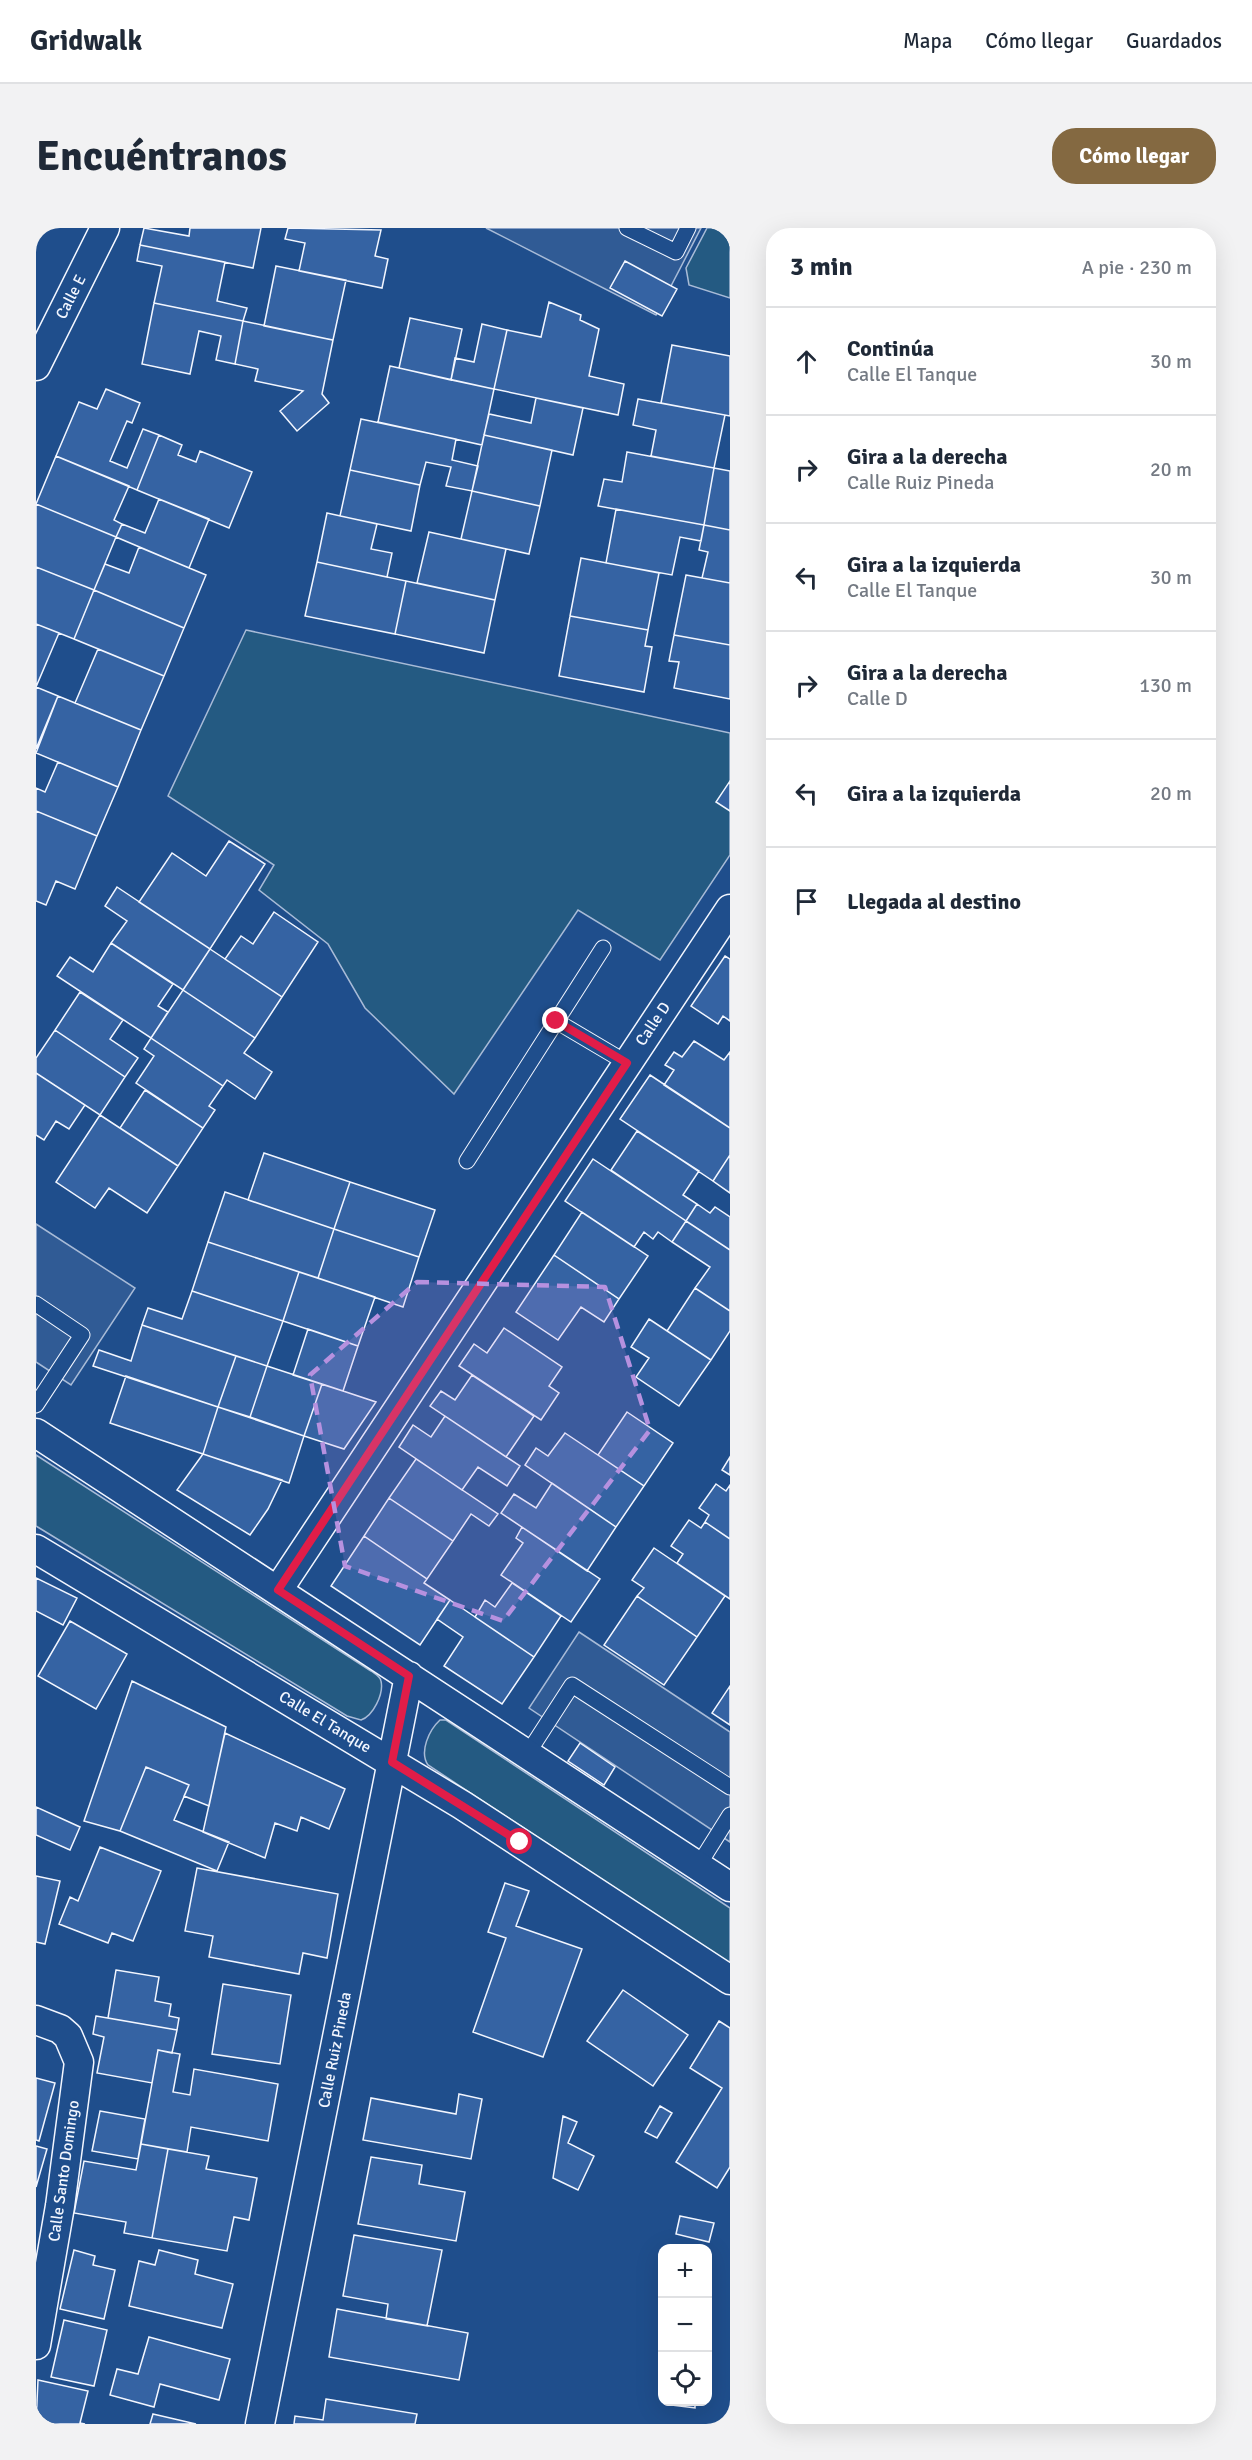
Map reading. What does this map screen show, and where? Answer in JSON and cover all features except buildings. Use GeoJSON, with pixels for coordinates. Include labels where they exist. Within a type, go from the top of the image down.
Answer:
{"type":"FeatureCollection","features":[{"type":"Feature","properties":{"kind":"street","name":"Calle E"},"geometry":{"type":"LineString","coordinates":[[36,366],[105,228]]}},
{"type":"Feature","properties":{"kind":"street","name":"Calle D"},"geometry":{"type":"LineString","coordinates":[[278,1590],[730,909]]}},
{"type":"Feature","properties":{"kind":"street"},"geometry":{"type":"LineString","coordinates":[[36,1433],[730,1887]]}},
{"type":"Feature","properties":{"kind":"street","name":"Calle El Tanque"},"geometry":{"type":"LineString","coordinates":[[36,1549],[392,1762],[520,1842],[730,1980]]}},
{"type":"Feature","properties":{"kind":"street","name":"Calle Ruiz Pineda"},"geometry":{"type":"LineString","coordinates":[[260,2424],[409,1676]]}},
{"type":"Feature","properties":{"kind":"street","name":"Calle Santo Domingo"},"geometry":{"type":"LineString","coordinates":[[36,2020],[60,2028],[68,2036],[78,2054],[79,2062],[60,2206],[36,2344]]}},
{"type":"Feature","properties":{"kind":"lane"},"geometry":{"type":"LineString","coordinates":[[627,228],[676,252],[688,228]]}},
{"type":"Feature","properties":{"kind":"lane"},"geometry":{"type":"LineString","coordinates":[[467,1161],[603,948]]}},
{"type":"Feature","properties":{"kind":"lane"},"geometry":{"type":"LineString","coordinates":[[556,1021],[627,1063]]}},
{"type":"Feature","properties":{"kind":"lane"},"geometry":{"type":"LineString","coordinates":[[36,1304],[82,1335],[36,1405]]}},
{"type":"Feature","properties":{"kind":"lane"},"geometry":{"type":"LineString","coordinates":[[528,1753],[572,1684],[730,1787]]}},
{"type":"Feature","properties":{"kind":"lane"},"geometry":{"type":"LineString","coordinates":[[698,1866],[730,1815]]}},
{"type":"Feature","properties":{"kind":"highlighted area"},"geometry":{"type":"Polygon","coordinates":[[[417,1282],[605,1287],[650,1430],[503,1621],[345,1566],[310,1375],[417,1282]]]}},
{"type":"Feature","properties":{"kind":"shaded area"},"geometry":{"type":"Polygon","coordinates":[[[486,228],[701,228],[656,315],[486,228]]]}},
{"type":"Feature","properties":{"kind":"shaded area"},"geometry":{"type":"Polygon","coordinates":[[[707,228],[730,228],[730,298],[689,285],[686,268],[707,228]]]}},
{"type":"Feature","properties":{"kind":"shaded area"},"geometry":{"type":"Polygon","coordinates":[[[246,630],[730,733],[730,855],[660,960],[578,910],[454,1094],[365,1008],[328,944],[259,890],[274,865],[168,796],[246,630]]]}},
{"type":"Feature","properties":{"kind":"shaded area"},"geometry":{"type":"Polygon","coordinates":[[[36,1224],[135,1288],[71,1385],[36,1362],[36,1224]]]}},
{"type":"Feature","properties":{"kind":"shaded area"},"geometry":{"type":"Polygon","coordinates":[[[36,1455],[377,1675],[380,1679],[381,1692],[370,1714],[361,1720],[347,1716],[36,1526],[36,1455]]]}},
{"type":"Feature","properties":{"kind":"shaded area"},"geometry":{"type":"Polygon","coordinates":[[[579,1632],[730,1732],[730,1842],[529,1708],[579,1632]]]}},
{"type":"Feature","properties":{"kind":"shaded area"},"geometry":{"type":"Polygon","coordinates":[[[440,1720],[446,1720],[730,1908],[730,1964],[428,1765],[425,1760],[426,1741],[440,1720]]]}},
{"type":"Feature","properties":{"kind":"route"},"geometry":{"type":"LineString","coordinates":[[520,1842],[392,1762],[409,1676],[278,1590],[627,1063],[556,1021]]}}]}
